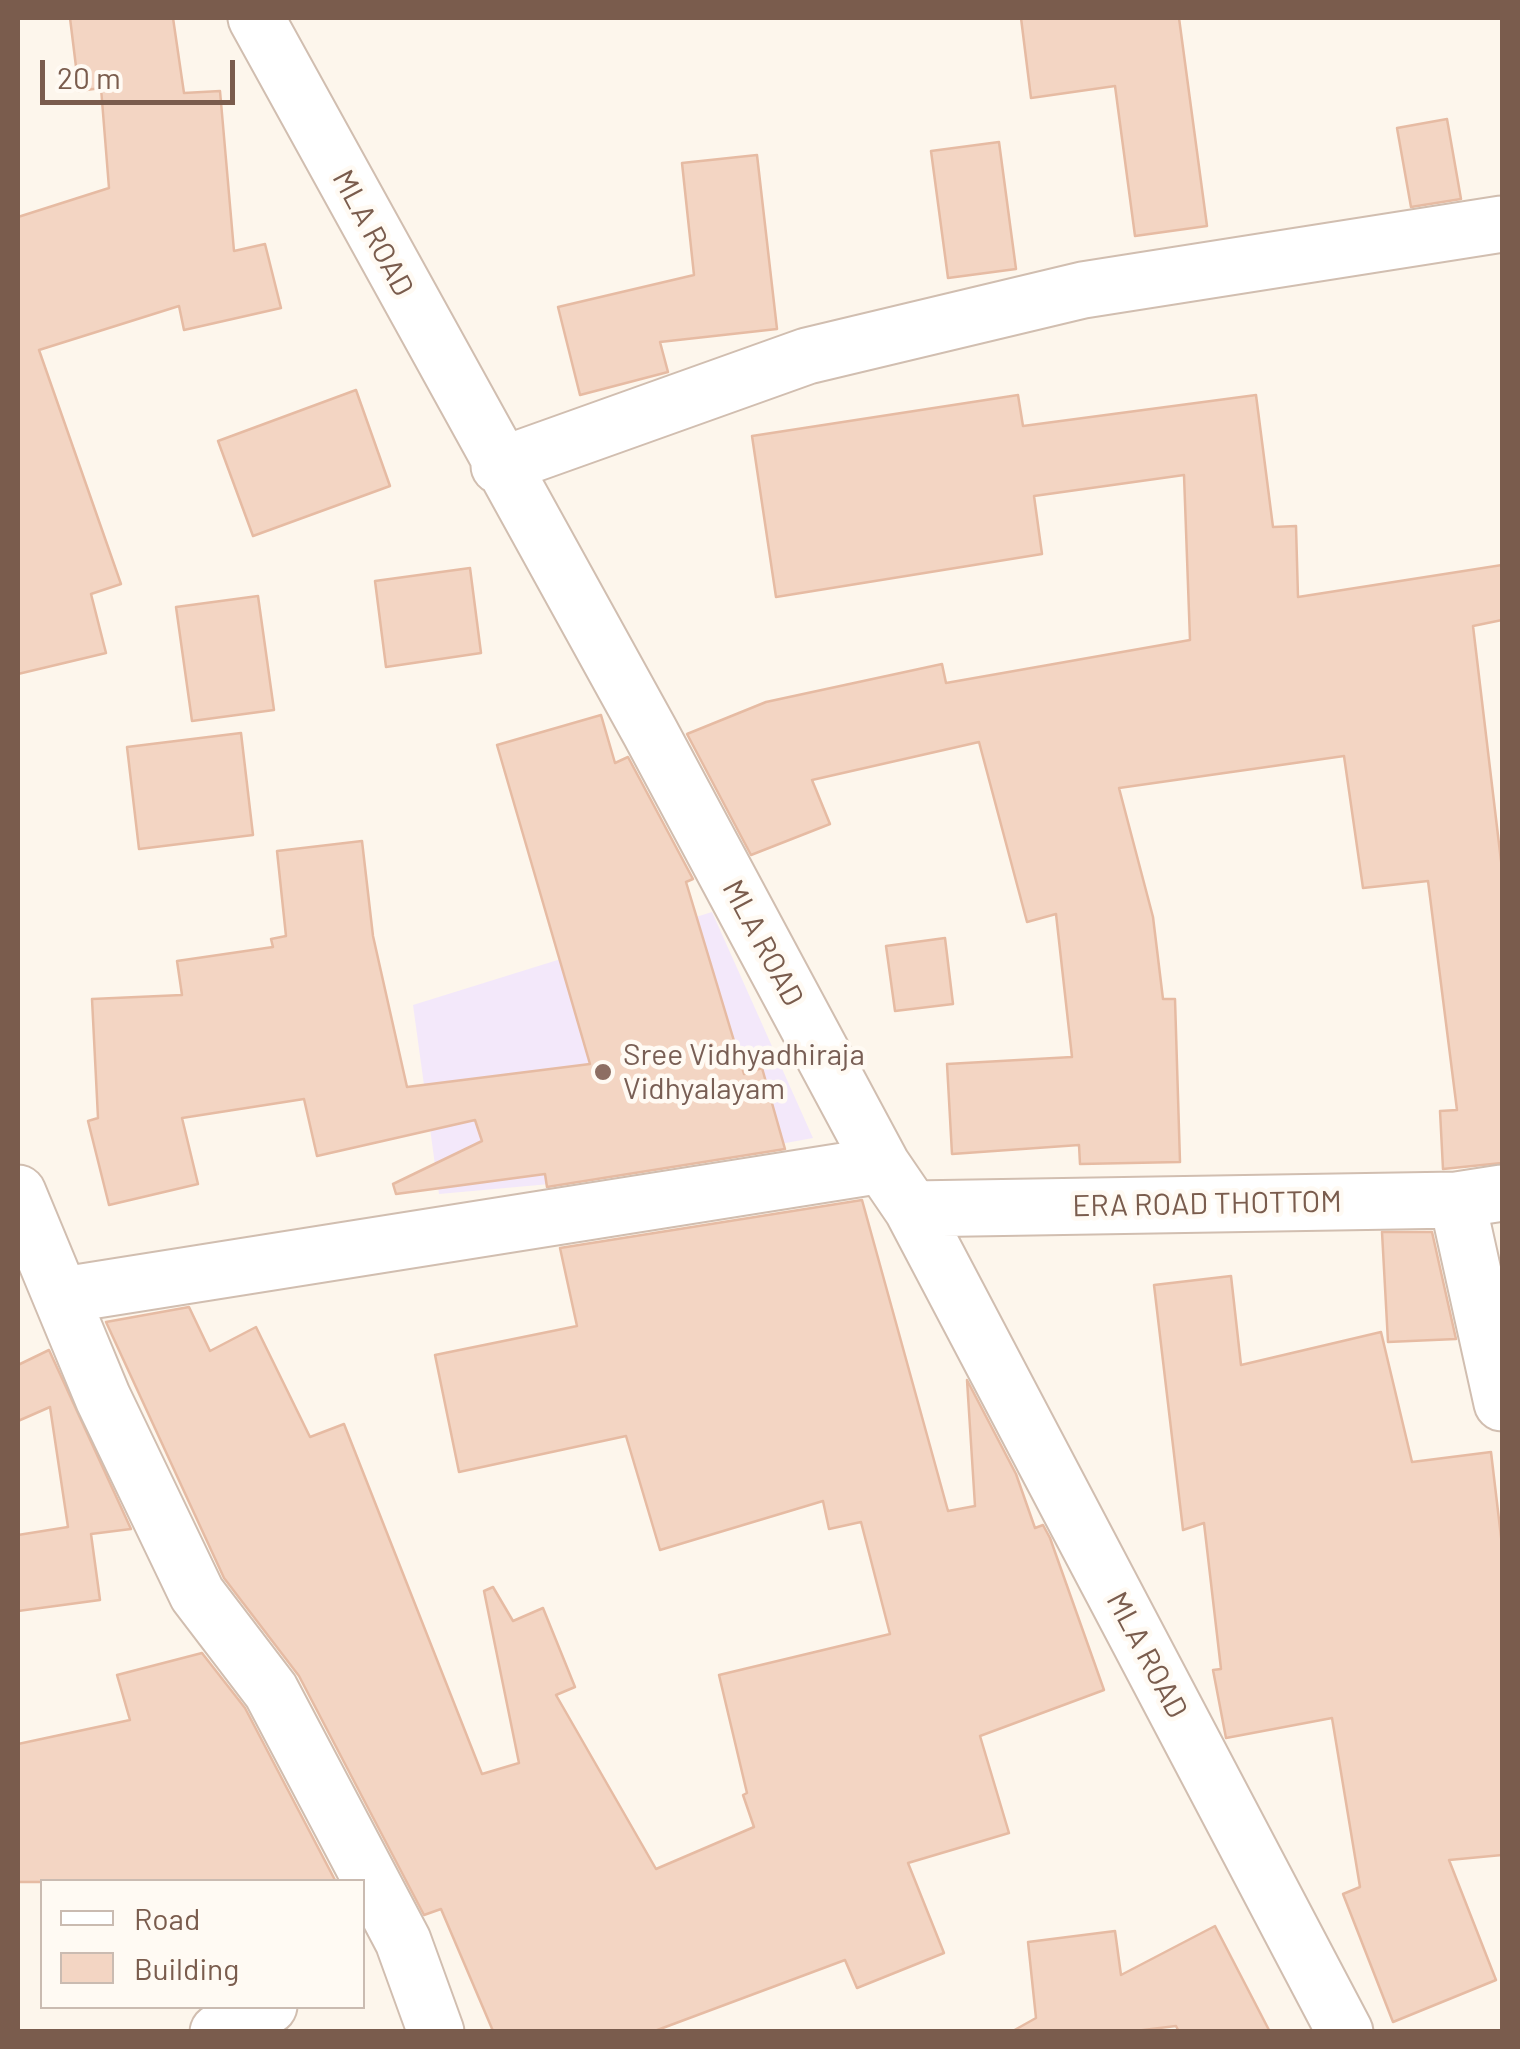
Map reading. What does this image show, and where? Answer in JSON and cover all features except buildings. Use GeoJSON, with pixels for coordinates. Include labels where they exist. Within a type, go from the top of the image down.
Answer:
{"type":"FeatureCollection","features":[{"type":"Feature","properties":{"kind":"street","name":"MLA ROAD"},"geometry":{"type":"LineString","coordinates":[[256,18],[897,1187],[1346,2032]]}},
{"type":"Feature","properties":{"kind":"street"},"geometry":{"type":"LineString","coordinates":[[500,466],[826,352],[1083,290],[1502,224]]}},
{"type":"Feature","properties":{"kind":"street","name":"ERA ROAD THOTTOM"},"geometry":{"type":"LineString","coordinates":[[64,1295],[897,1187],[1480,1196]]}},
{"type":"Feature","properties":{"kind":"street"},"geometry":{"type":"LineString","coordinates":[[18,1192],[64,1295],[103,1398],[197,1594],[271,1691],[352,1879]]}},
{"type":"Feature","properties":{"kind":"street"},"geometry":{"type":"LineString","coordinates":[[1480,1196],[1502,1403]]}},
{"type":"Feature","properties":{"kind":"street"},"geometry":{"type":"LineString","coordinates":[[365,1909],[383,1951],[436,2032]]}},
{"type":"Feature","properties":{"kind":"street"},"geometry":{"type":"LineString","coordinates":[[218,2032],[263,2009]]}},
{"type":"Feature","properties":{"kind":"shaded area","name":"Sree Vidhyadhiraja Vidhyalayam"},"geometry":{"type":"Polygon","coordinates":[[[712,912],[813,1138],[572,1182],[439,1194],[413,1005],[712,912]]]}},
{"type":"Feature","properties":{"kind":"place","name":"Sree Vidhyadhiraja Vidhyalayam"},"geometry":{"type":"Point","coordinates":[603,1072]}}]}
